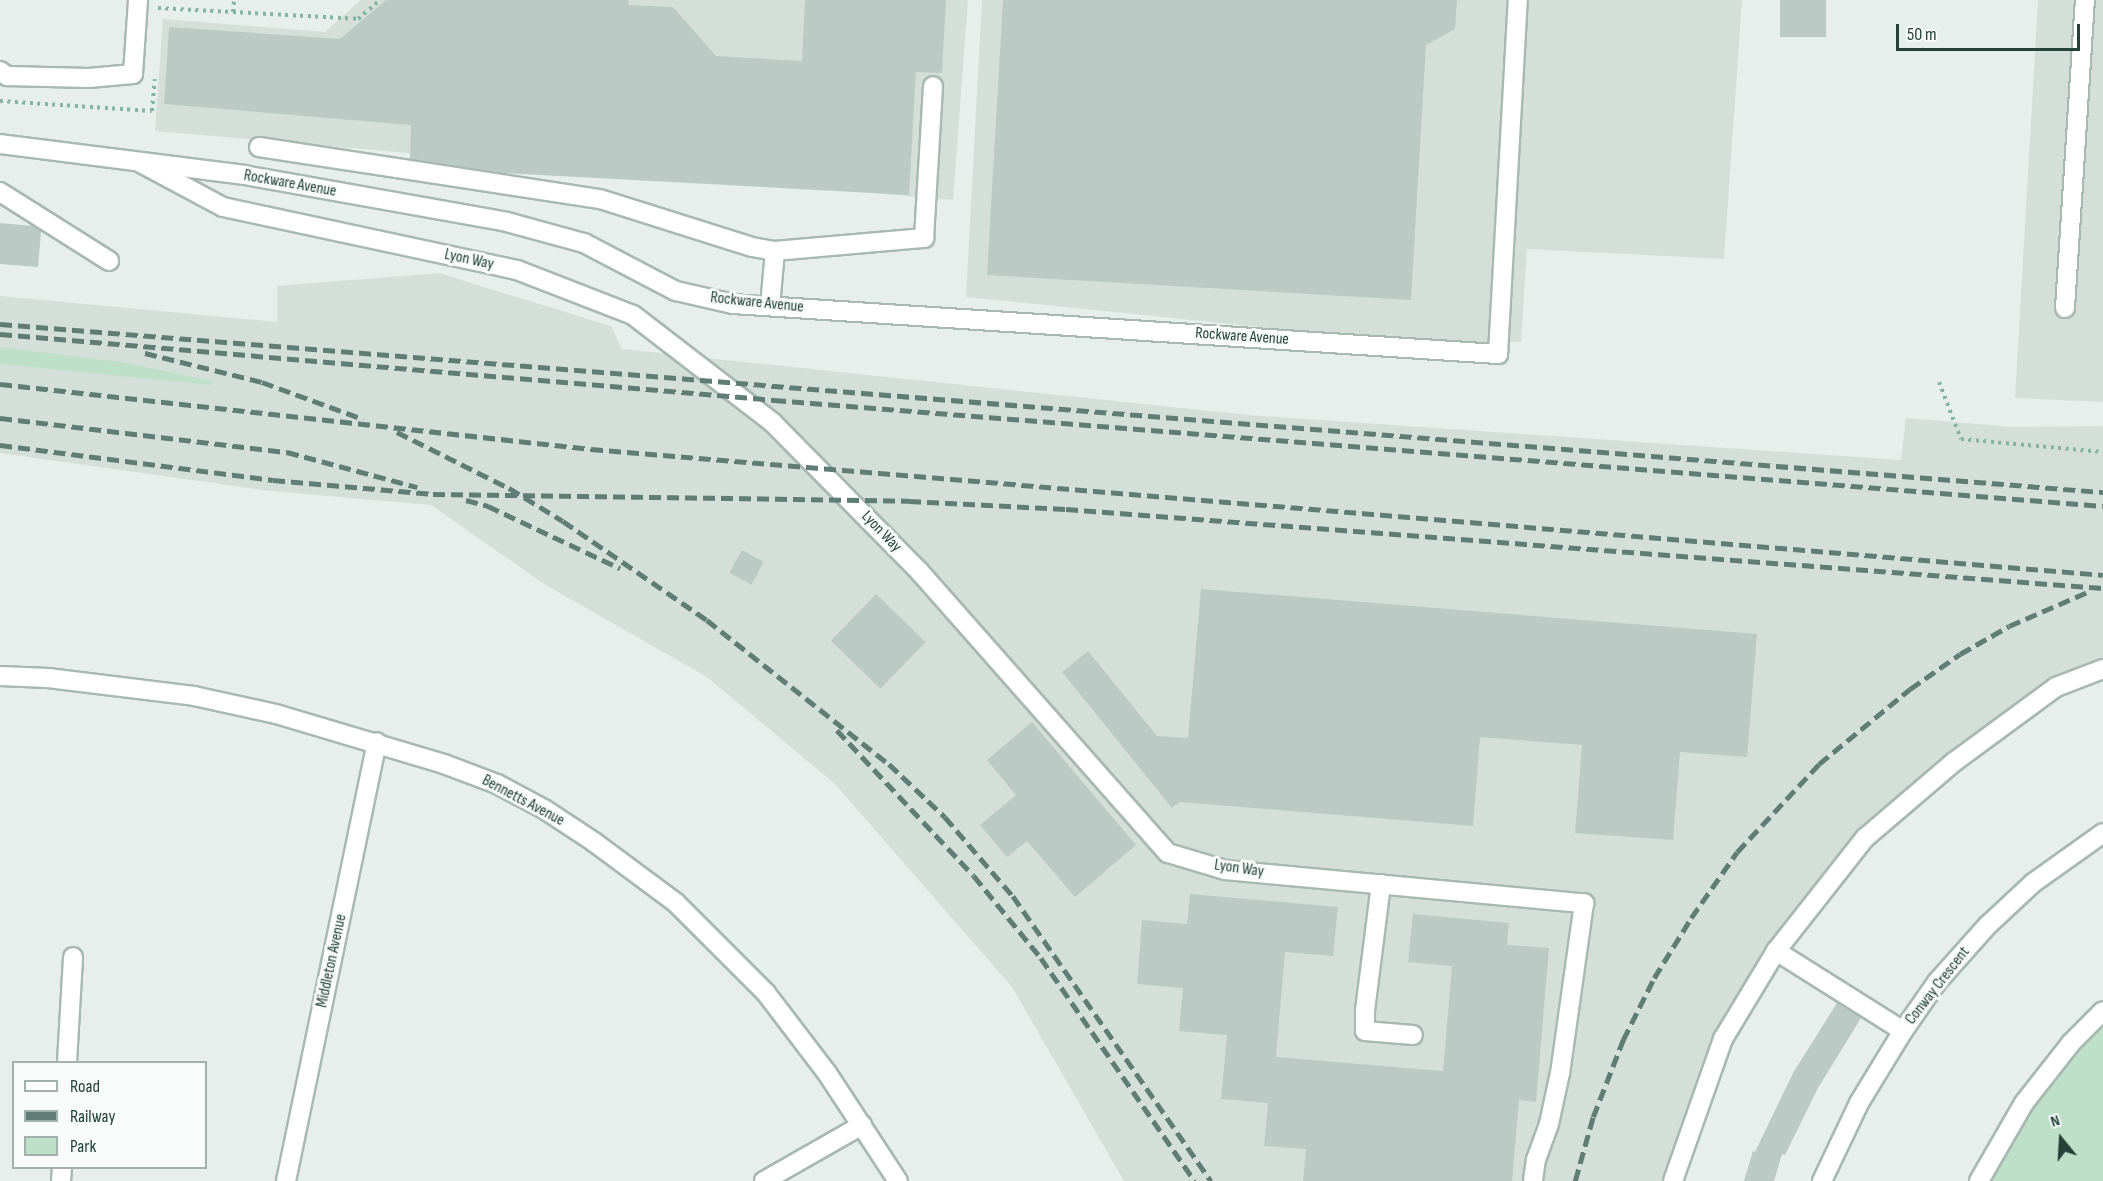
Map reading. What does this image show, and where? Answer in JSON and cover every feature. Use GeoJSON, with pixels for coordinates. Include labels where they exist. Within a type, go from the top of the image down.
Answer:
{"type":"FeatureCollection","features":[{"type":"Feature","properties":{"kind":"street","name":"Rockware Avenue"},"geometry":{"type":"LineString","coordinates":[[0,144],[244,175],[507,222],[584,243],[676,291],[733,304],[1498,354],[1518,0]]}},
{"type":"Feature","properties":{"kind":"street"},"geometry":{"type":"LineString","coordinates":[[2065,308],[2085,0]]}},
{"type":"Feature","properties":{"kind":"street"},"geometry":{"type":"LineString","coordinates":[[0,71],[7,76],[42,77],[88,78],[133,74],[144,4]]}},
{"type":"Feature","properties":{"kind":"street"},"geometry":{"type":"LineString","coordinates":[[259,147],[600,199],[752,247],[775,251],[924,238],[933,86]]}},
{"type":"Feature","properties":{"kind":"street","name":"Lyon Way"},"geometry":{"type":"LineString","coordinates":[[139,162],[223,207],[518,270],[633,315],[782,431],[919,571],[1168,853],[1225,870],[1584,903],[1560,1073],[1550,1124],[1536,1159],[1533,1181]]}},
{"type":"Feature","properties":{"kind":"street"},"geometry":{"type":"LineString","coordinates":[[0,192],[109,261]]}},
{"type":"Feature","properties":{"kind":"street"},"geometry":{"type":"LineString","coordinates":[[770,306],[775,251]]}},
{"type":"Feature","properties":{"kind":"street"},"geometry":{"type":"LineString","coordinates":[[1673,1181],[1723,1039],[1776,951],[1874,831],[1954,762],[2056,687],[2103,669]]}},
{"type":"Feature","properties":{"kind":"street","name":"Bennetts Avenue"},"geometry":{"type":"LineString","coordinates":[[0,676],[48,678],[194,696],[276,714],[376,742],[486,780],[535,804],[594,842],[676,903],[766,993],[827,1073],[898,1181]]}},
{"type":"Feature","properties":{"kind":"street","name":"Middleton Avenue"},"geometry":{"type":"LineString","coordinates":[[286,1181],[376,742]]}},
{"type":"Feature","properties":{"kind":"street","name":"Conway Crescent"},"geometry":{"type":"LineString","coordinates":[[1822,1181],[1859,1103],[1903,1031],[1937,982],[1988,925],[2032,883],[2103,833]]}},
{"type":"Feature","properties":{"kind":"street"},"geometry":{"type":"LineString","coordinates":[[1381,884],[1365,1010],[1365,1031],[1413,1035]]}},
{"type":"Feature","properties":{"kind":"street"},"geometry":{"type":"LineString","coordinates":[[1776,951],[1903,1031]]}},
{"type":"Feature","properties":{"kind":"street"},"geometry":{"type":"LineString","coordinates":[[67,1061],[73,957]]}},
{"type":"Feature","properties":{"kind":"street"},"geometry":{"type":"LineString","coordinates":[[1979,1181],[2024,1103],[2071,1043],[2103,1011]]}},
{"type":"Feature","properties":{"kind":"street"},"geometry":{"type":"LineString","coordinates":[[764,1181],[862,1125]]}},
{"type":"Feature","properties":{"kind":"path"},"geometry":{"type":"LineString","coordinates":[[233,12],[234,0]]}},
{"type":"Feature","properties":{"kind":"path"},"geometry":{"type":"LineString","coordinates":[[144,4],[358,19],[380,0]]}},
{"type":"Feature","properties":{"kind":"path"},"geometry":{"type":"LineString","coordinates":[[1939,382],[1961,439],[2103,452]]}},
{"type":"Feature","properties":{"kind":"shaded area"},"geometry":{"type":"Polygon","coordinates":[[[361,0],[968,0],[953,200],[155,131],[163,19],[325,32],[361,0]]]}},
{"type":"Feature","properties":{"kind":"shaded area"},"geometry":{"type":"Polygon","coordinates":[[[982,0],[1742,0],[1724,259],[1527,249],[1521,342],[1427,344],[966,297],[982,0]]]}},
{"type":"Feature","properties":{"kind":"shaded area"},"geometry":{"type":"Polygon","coordinates":[[[2038,0],[2103,0],[2103,402],[2015,398],[2038,0]]]}},
{"type":"Feature","properties":{"kind":"shaded area"},"geometry":{"type":"Polygon","coordinates":[[[439,273],[611,326],[622,349],[1248,415],[1901,460],[1906,418],[2012,427],[2103,426],[2103,677],[2063,691],[1879,836],[1755,991],[1715,1067],[1677,1181],[1124,1181],[1012,987],[835,784],[707,677],[544,584],[431,505],[271,491],[0,453],[0,296],[277,322],[277,286],[439,273]]]}},
{"type":"Feature","properties":{"kind":"green space"},"geometry":{"type":"Polygon","coordinates":[[[0,347],[121,362],[212,381],[211,385],[0,364],[0,347]]]}},
{"type":"Feature","properties":{"kind":"green space"},"geometry":{"type":"Polygon","coordinates":[[[2103,1019],[2103,1181],[1985,1181],[2039,1090],[2103,1019]]]}},
{"type":"Feature","properties":{"kind":"building"},"geometry":{"type":"Polygon","coordinates":[[[386,0],[629,0],[628,5],[673,7],[716,56],[802,61],[805,0],[946,0],[942,73],[916,72],[909,195],[505,173],[410,159],[411,125],[164,104],[169,27],[340,39],[386,0]]]}},
{"type":"Feature","properties":{"kind":"building"},"geometry":{"type":"Polygon","coordinates":[[[1003,0],[1457,0],[1455,29],[1426,45],[1411,300],[987,275],[1003,0]]]}},
{"type":"Feature","properties":{"kind":"building"},"geometry":{"type":"Polygon","coordinates":[[[1780,0],[1826,0],[1826,37],[1780,37],[1780,0]]]}},
{"type":"Feature","properties":{"kind":"building"},"geometry":{"type":"Polygon","coordinates":[[[0,223],[33,226],[41,231],[38,267],[0,264],[0,223]]]}},
{"type":"Feature","properties":{"kind":"building"},"geometry":{"type":"Polygon","coordinates":[[[742,550],[764,562],[751,585],[729,573],[742,550]]]}},
{"type":"Feature","properties":{"kind":"building"},"geometry":{"type":"Polygon","coordinates":[[[1201,589],[1757,634],[1747,757],[1680,752],[1673,840],[1575,833],[1582,745],[1480,737],[1473,826],[1180,802],[1172,808],[1062,672],[1088,651],[1157,736],[1188,738],[1201,589]]]}},
{"type":"Feature","properties":{"kind":"building"},"geometry":{"type":"Polygon","coordinates":[[[876,594],[926,642],[880,689],[831,641],[876,594]]]}},
{"type":"Feature","properties":{"kind":"building"},"geometry":{"type":"Polygon","coordinates":[[[1032,722],[1136,845],[1075,897],[1027,841],[1007,857],[980,825],[1016,795],[987,760],[1032,722]]]}},
{"type":"Feature","properties":{"kind":"building"},"geometry":{"type":"Polygon","coordinates":[[[1190,894],[1338,907],[1333,956],[1285,952],[1276,1057],[1443,1071],[1452,966],[1408,962],[1413,914],[1509,923],[1507,945],[1549,948],[1536,1102],[1519,1100],[1512,1181],[1303,1181],[1306,1149],[1264,1146],[1268,1103],[1221,1099],[1227,1035],[1179,1031],[1183,988],[1137,984],[1142,920],[1187,924],[1190,894]]]}},
{"type":"Feature","properties":{"kind":"building"},"geometry":{"type":"Polygon","coordinates":[[[1837,1003],[1861,1018],[1818,1088],[1785,1155],[1782,1154],[1774,1181],[1744,1181],[1753,1151],[1755,1152],[1793,1073],[1837,1003]]]}},
{"type":"Feature","properties":{"kind":"railway"},"geometry":{"type":"LineString","coordinates":[[0,324],[2103,492]]}},
{"type":"Feature","properties":{"kind":"railway"},"geometry":{"type":"LineString","coordinates":[[0,334],[774,400],[2103,506]]}},
{"type":"Feature","properties":{"kind":"railway"},"geometry":{"type":"LineString","coordinates":[[145,353],[262,382],[363,419]]}},
{"type":"Feature","properties":{"kind":"railway"},"geometry":{"type":"LineString","coordinates":[[0,384],[591,449],[2103,575]]}},
{"type":"Feature","properties":{"kind":"railway"},"geometry":{"type":"LineString","coordinates":[[0,418],[287,452],[417,487]]}},
{"type":"Feature","properties":{"kind":"railway"},"geometry":{"type":"LineString","coordinates":[[397,432],[509,488],[563,521],[707,620],[889,764],[945,817],[1013,896],[1211,1181]]}},
{"type":"Feature","properties":{"kind":"railway"},"geometry":{"type":"LineString","coordinates":[[0,445],[273,480],[433,494],[909,501],[1066,509],[2103,588]]}},
{"type":"Feature","properties":{"kind":"railway"},"geometry":{"type":"LineString","coordinates":[[466,500],[488,506],[620,568]]}},
{"type":"Feature","properties":{"kind":"railway"},"geometry":{"type":"LineString","coordinates":[[1575,1181],[1593,1117],[1623,1040],[1654,978],[1691,918],[1737,852],[1819,764],[1910,689],[1960,654],[2009,626],[2092,590]]}},
{"type":"Feature","properties":{"kind":"railway"},"geometry":{"type":"LineString","coordinates":[[837,730],[974,876],[1041,958],[1195,1181]]}}]}
